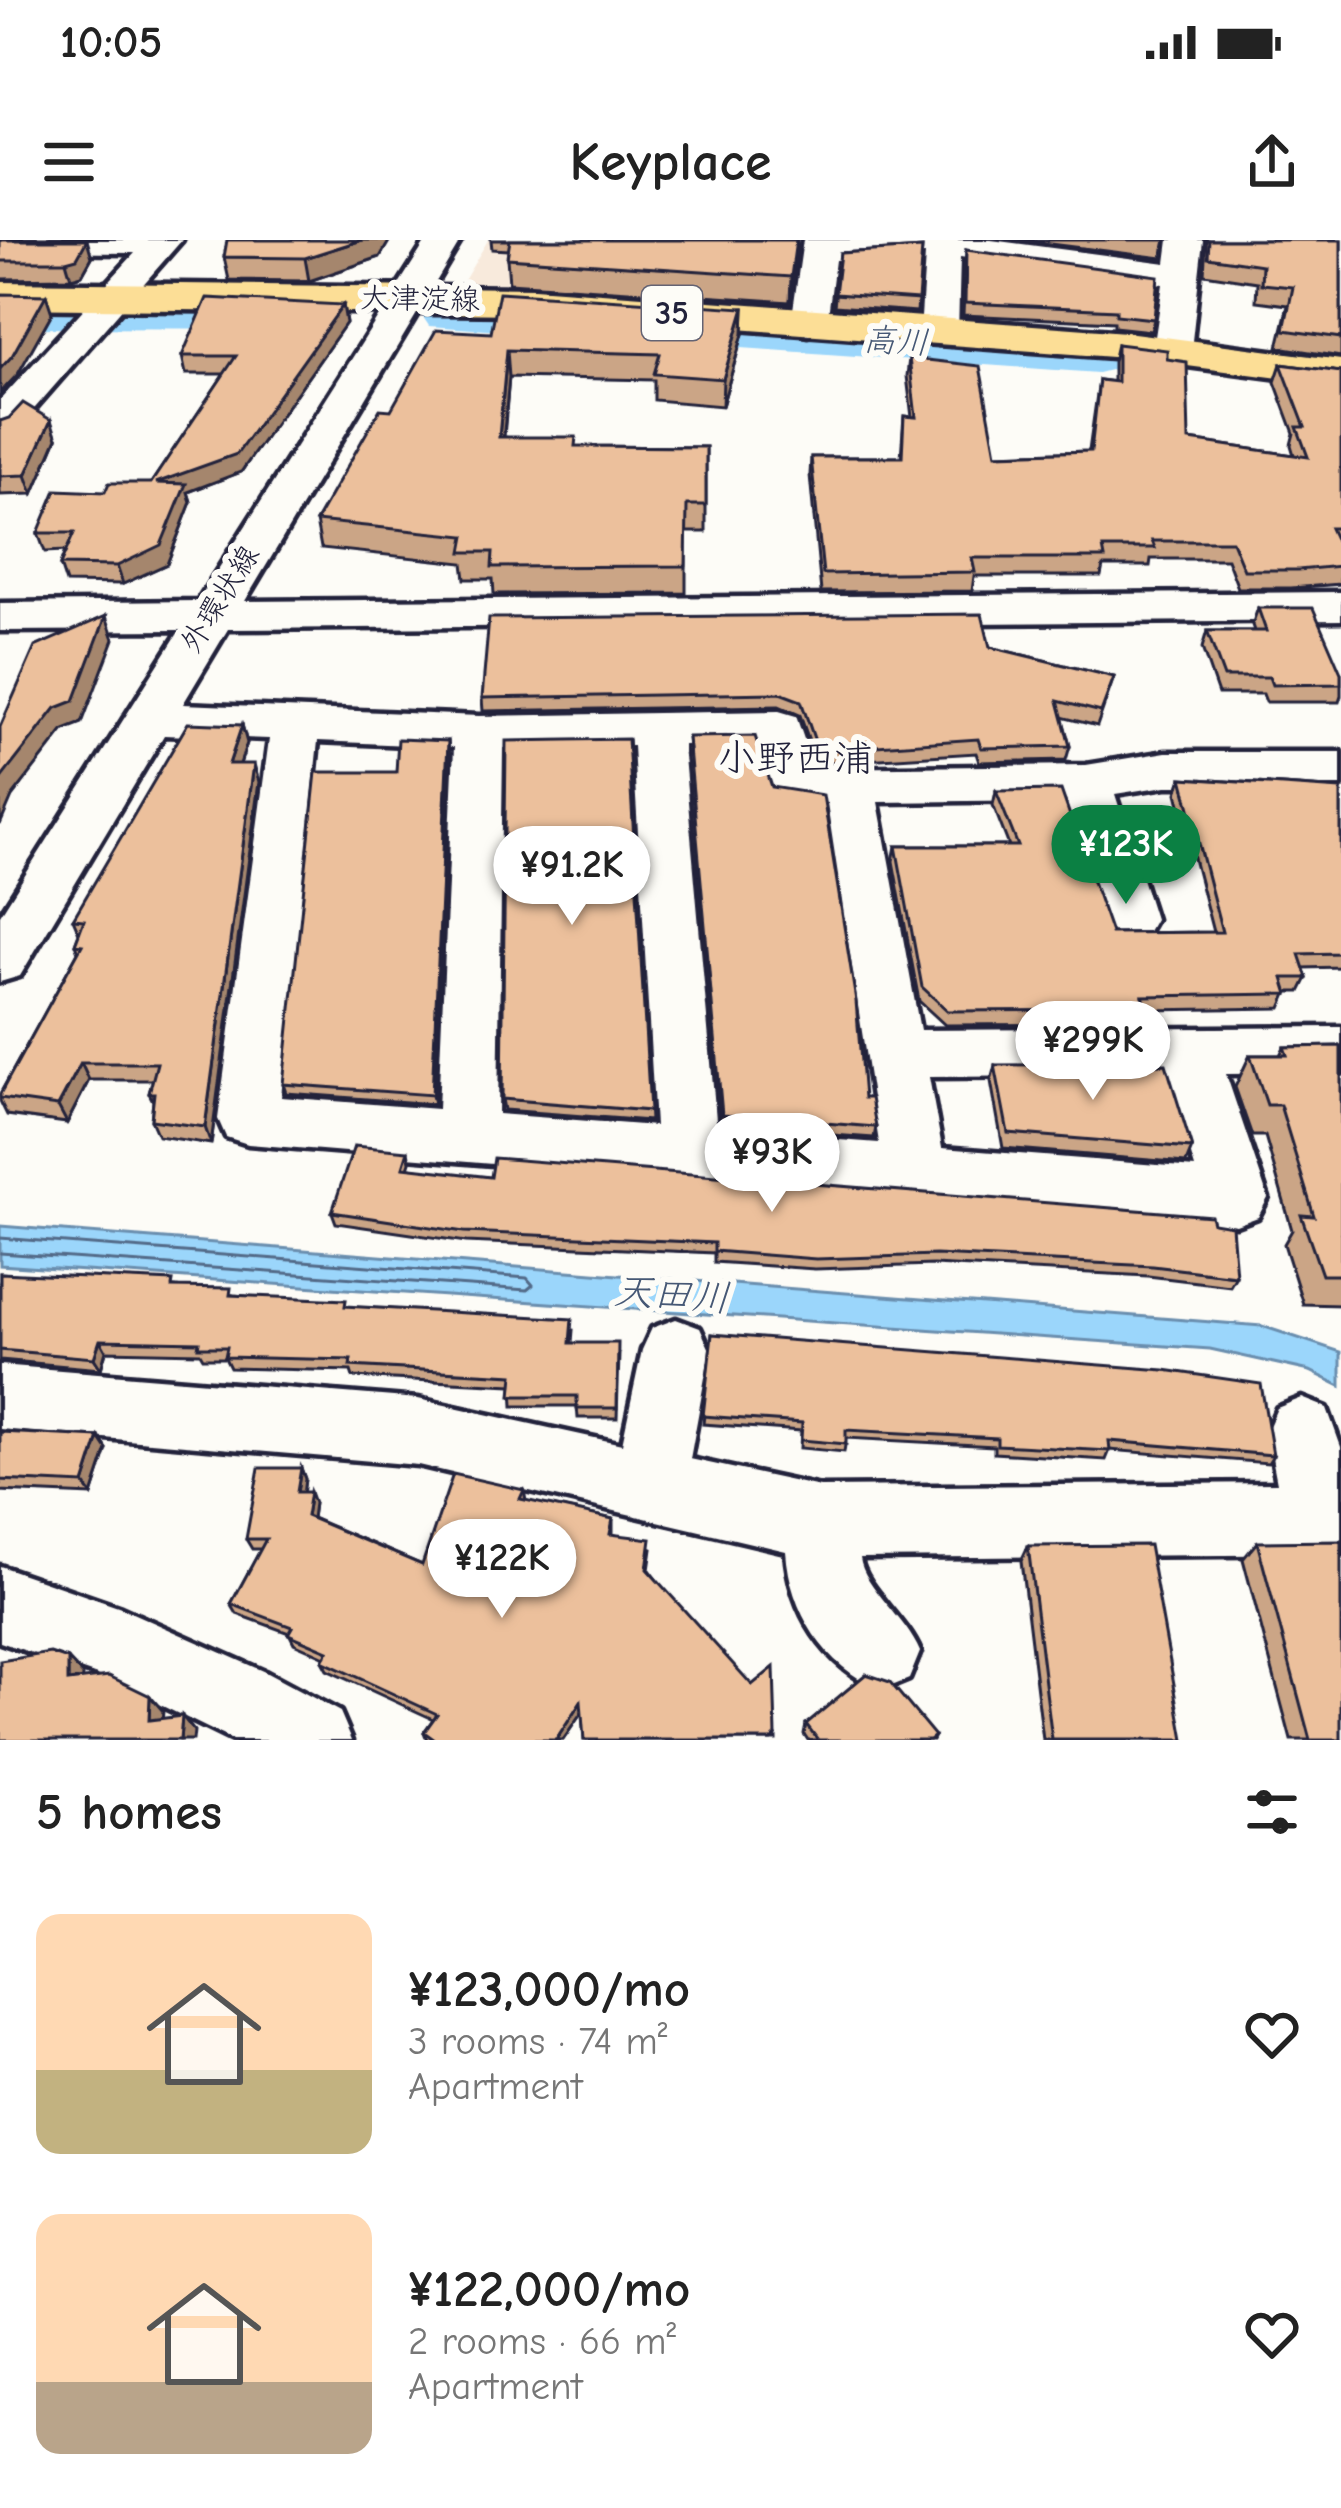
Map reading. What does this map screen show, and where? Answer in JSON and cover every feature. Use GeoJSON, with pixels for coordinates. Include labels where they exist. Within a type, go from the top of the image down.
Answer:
{"type":"FeatureCollection","features":[{"type":"Feature","properties":{"kind":"main road","name":"大津淀線"},"geometry":{"type":"LineString","coordinates":[[0,295],[109,306],[533,301],[1172,350],[1341,373]]}},
{"type":"Feature","properties":{"kind":"street","name":"外環状線"},"geometry":{"type":"LineString","coordinates":[[0,961],[209,613],[444,240]]}},
{"type":"Feature","properties":{"kind":"street"},"geometry":{"type":"LineString","coordinates":[[0,242],[130,242],[109,306],[0,424]]}},
{"type":"Feature","properties":{"kind":"street"},"geometry":{"type":"LineString","coordinates":[[940,333],[943,244]]}},
{"type":"Feature","properties":{"kind":"street"},"geometry":{"type":"LineString","coordinates":[[809,324],[818,245],[943,244],[1184,258],[1172,350]]}},
{"type":"Feature","properties":{"kind":"street"},"geometry":{"type":"LineString","coordinates":[[0,617],[1341,605]]}},
{"type":"Feature","properties":{"kind":"street"},"geometry":{"type":"LineString","coordinates":[[147,718],[478,732],[779,727],[793,786],[1086,782],[1166,770],[1341,769]]}},
{"type":"Feature","properties":{"kind":"street"},"geometry":{"type":"LineString","coordinates":[[295,725],[248,1119],[1236,1198],[1190,1052]]}},
{"type":"Feature","properties":{"kind":"street"},"geometry":{"type":"LineString","coordinates":[[657,729],[688,1156]]}},
{"type":"Feature","properties":{"kind":"street"},"geometry":{"type":"LineString","coordinates":[[467,1140],[478,732]]}},
{"type":"Feature","properties":{"kind":"street"},"geometry":{"type":"LineString","coordinates":[[1086,782],[1128,919]]}},
{"type":"Feature","properties":{"kind":"street"},"geometry":{"type":"LineString","coordinates":[[849,783],[915,1173]]}},
{"type":"Feature","properties":{"kind":"street"},"geometry":{"type":"LineString","coordinates":[[894,1054],[1341,1050]]}},
{"type":"Feature","properties":{"kind":"street"},"geometry":{"type":"LineString","coordinates":[[650,1484],[676,1350]]}},
{"type":"Feature","properties":{"kind":"street"},"geometry":{"type":"LineString","coordinates":[[0,1397],[418,1432],[820,1523],[1331,1518],[1302,1431]]}},
{"type":"Feature","properties":{"kind":"street"},"geometry":{"type":"LineString","coordinates":[[820,1523],[826,1590],[882,1652]]}},
{"type":"Feature","properties":{"kind":"street"},"geometry":{"type":"LineString","coordinates":[[0,1604],[63,1622],[242,1722],[312,1740]]}},
{"type":"Feature","properties":{"kind":"shaded area"},"geometry":{"type":"Polygon","coordinates":[[[488,240],[626,244],[628,296],[459,289],[488,240]]]}},
{"type":"Feature","properties":{"kind":"water","name":"天田川"},"geometry":{"type":"Polygon","coordinates":[[[0,1226],[1262,1326],[1341,1352],[1341,1386],[1310,1371],[1210,1349],[0,1265],[0,1226]]]}},
{"type":"Feature","properties":{"kind":"building"},"geometry":{"type":"Polygon","coordinates":[[[0,240],[87,240],[77,258],[66,261],[0,261],[0,240]]]}},
{"type":"Feature","properties":{"kind":"building"},"geometry":{"type":"Polygon","coordinates":[[[227,240],[362,240],[305,258],[224,257],[227,240]]]}},
{"type":"Feature","properties":{"kind":"building"},"geometry":{"type":"Polygon","coordinates":[[[510,240],[796,240],[791,277],[507,258],[510,240]]]}},
{"type":"Feature","properties":{"kind":"building"},"geometry":{"type":"Polygon","coordinates":[[[1209,240],[1341,240],[1341,338],[1284,330],[1293,287],[1261,284],[1262,265],[1208,257],[1209,240]]]}},
{"type":"Feature","properties":{"kind":"building"},"geometry":{"type":"Polygon","coordinates":[[[922,248],[918,300],[835,294],[840,253],[922,248]]]}},
{"type":"Feature","properties":{"kind":"building"},"geometry":{"type":"Polygon","coordinates":[[[966,250],[1158,276],[1154,319],[1116,315],[1116,310],[965,303],[966,250]]]}},
{"type":"Feature","properties":{"kind":"building"},"geometry":{"type":"Polygon","coordinates":[[[499,292],[744,308],[723,379],[654,374],[660,354],[507,350],[499,437],[576,437],[575,446],[706,447],[706,505],[687,505],[686,566],[492,567],[493,552],[462,552],[465,536],[316,521],[380,409],[391,410],[436,330],[491,333],[499,292]]]}},
{"type":"Feature","properties":{"kind":"building"},"geometry":{"type":"Polygon","coordinates":[[[0,294],[46,295],[0,369],[0,294]]]}},
{"type":"Feature","properties":{"kind":"building"},"geometry":{"type":"Polygon","coordinates":[[[207,298],[343,305],[237,454],[156,483],[186,484],[161,545],[117,566],[60,565],[74,533],[38,533],[56,490],[105,492],[109,483],[151,483],[236,356],[182,356],[207,298]]]}},
{"type":"Feature","properties":{"kind":"building"},"geometry":{"type":"Polygon","coordinates":[[[1117,344],[1167,350],[1167,359],[1187,362],[1189,440],[1308,457],[1297,427],[1305,427],[1281,364],[1341,372],[1341,528],[1330,528],[1341,552],[1341,566],[1244,570],[1232,541],[1152,541],[1155,548],[1103,548],[1105,558],[972,558],[975,572],[823,574],[811,457],[902,457],[904,416],[916,417],[909,358],[980,366],[996,454],[1091,451],[1099,380],[1117,382],[1117,344]]]}},
{"type":"Feature","properties":{"kind":"building"},"geometry":{"type":"Polygon","coordinates":[[[23,403],[51,420],[26,475],[0,476],[0,421],[23,403]]]}},
{"type":"Feature","properties":{"kind":"building"},"geometry":{"type":"Polygon","coordinates":[[[1258,608],[1313,608],[1341,673],[1341,684],[1272,685],[1269,677],[1224,677],[1207,631],[1266,631],[1258,608]]]}},
{"type":"Feature","properties":{"kind":"building"},"geometry":{"type":"Polygon","coordinates":[[[982,614],[990,647],[1114,677],[1101,712],[1058,701],[1070,746],[981,748],[978,739],[818,750],[801,701],[780,693],[482,698],[489,618],[982,614]]]}},
{"type":"Feature","properties":{"kind":"building"},"geometry":{"type":"Polygon","coordinates":[[[106,616],[74,701],[56,708],[0,780],[0,727],[35,647],[106,616]]]}},
{"type":"Feature","properties":{"kind":"building"},"geometry":{"type":"Polygon","coordinates":[[[188,723],[242,725],[229,764],[254,764],[205,1127],[151,1120],[154,1093],[149,1093],[157,1063],[81,1063],[58,1106],[0,1098],[82,945],[75,944],[84,920],[73,919],[188,723]]]}},
{"type":"Feature","properties":{"kind":"building"},"geometry":{"type":"Polygon","coordinates":[[[755,736],[772,787],[823,795],[856,1001],[864,1098],[871,1098],[876,1127],[722,1115],[688,737],[755,736]]]}},
{"type":"Feature","properties":{"kind":"building"},"geometry":{"type":"Polygon","coordinates":[[[398,739],[448,741],[432,1095],[283,1084],[316,772],[396,772],[398,739]]]}},
{"type":"Feature","properties":{"kind":"building"},"geometry":{"type":"Polygon","coordinates":[[[628,739],[650,1111],[502,1099],[506,741],[628,739]]]}},
{"type":"Feature","properties":{"kind":"building"},"geometry":{"type":"Polygon","coordinates":[[[1182,778],[1341,789],[1341,953],[1299,954],[1307,978],[1283,978],[1288,994],[1143,996],[1148,1010],[948,1011],[922,987],[896,846],[1018,846],[996,791],[1061,790],[1111,933],[1222,932],[1182,778]]]}},
{"type":"Feature","properties":{"kind":"building"},"geometry":{"type":"Polygon","coordinates":[[[1341,1046],[1341,1275],[1322,1275],[1301,1215],[1314,1216],[1280,1105],[1267,1105],[1250,1055],[1287,1055],[1284,1047],[1341,1046]]]}},
{"type":"Feature","properties":{"kind":"building"},"geometry":{"type":"Polygon","coordinates":[[[1166,1064],[1192,1148],[1008,1133],[995,1065],[1166,1064]]]}},
{"type":"Feature","properties":{"kind":"building"},"geometry":{"type":"Polygon","coordinates":[[[354,1146],[408,1151],[403,1167],[491,1177],[494,1158],[1211,1216],[1213,1223],[1232,1226],[1236,1276],[1153,1266],[936,1255],[816,1259],[714,1251],[714,1243],[464,1232],[332,1212],[354,1146]]]}},
{"type":"Feature","properties":{"kind":"building"},"geometry":{"type":"Polygon","coordinates":[[[0,1273],[173,1281],[172,1287],[231,1288],[230,1295],[346,1300],[345,1306],[572,1319],[570,1343],[618,1343],[617,1408],[577,1408],[577,1396],[511,1396],[513,1375],[350,1366],[351,1360],[225,1357],[227,1347],[198,1347],[199,1342],[100,1340],[94,1358],[0,1350],[0,1273]]]}},
{"type":"Feature","properties":{"kind":"building"},"geometry":{"type":"Polygon","coordinates":[[[712,1334],[1164,1370],[1261,1384],[1273,1455],[1109,1441],[1110,1451],[997,1445],[997,1438],[846,1430],[846,1444],[801,1440],[802,1423],[703,1416],[712,1334]]]}},
{"type":"Feature","properties":{"kind":"building"},"geometry":{"type":"Polygon","coordinates":[[[0,1432],[99,1437],[84,1484],[0,1480],[0,1432]]]}},
{"type":"Feature","properties":{"kind":"building"},"geometry":{"type":"Polygon","coordinates":[[[259,1468],[301,1468],[297,1492],[310,1492],[306,1516],[422,1565],[453,1474],[524,1490],[520,1499],[613,1519],[610,1534],[651,1539],[647,1569],[752,1685],[774,1667],[776,1735],[771,1740],[584,1740],[581,1702],[556,1740],[435,1740],[424,1732],[437,1714],[322,1661],[328,1651],[288,1634],[292,1627],[231,1604],[266,1539],[246,1539],[259,1468]]]}},
{"type":"Feature","properties":{"kind":"building"},"geometry":{"type":"Polygon","coordinates":[[[1341,1541],[1341,1740],[1310,1740],[1257,1542],[1341,1541]]]}},
{"type":"Feature","properties":{"kind":"building"},"geometry":{"type":"Polygon","coordinates":[[[1149,1545],[1184,1740],[1052,1740],[1028,1546],[1149,1545]]]}},
{"type":"Feature","properties":{"kind":"building"},"geometry":{"type":"Polygon","coordinates":[[[50,1653],[68,1659],[68,1681],[109,1676],[150,1696],[149,1720],[182,1716],[180,1740],[0,1740],[0,1661],[50,1653]]]}},
{"type":"Feature","properties":{"kind":"building"},"geometry":{"type":"Polygon","coordinates":[[[866,1674],[890,1682],[935,1736],[930,1740],[818,1740],[806,1724],[866,1674]]]}},
{"type":"Feature","properties":{"kind":"waterway","name":"高川"},"geometry":{"type":"LineString","coordinates":[[0,311],[322,312]]}},
{"type":"Feature","properties":{"kind":"waterway","name":"高川"},"geometry":{"type":"LineString","coordinates":[[449,314],[1098,356]]}},
{"type":"Feature","properties":{"kind":"district","name":"小野西浦"},"geometry":{"type":"Point","coordinates":[795,758]}}]}
